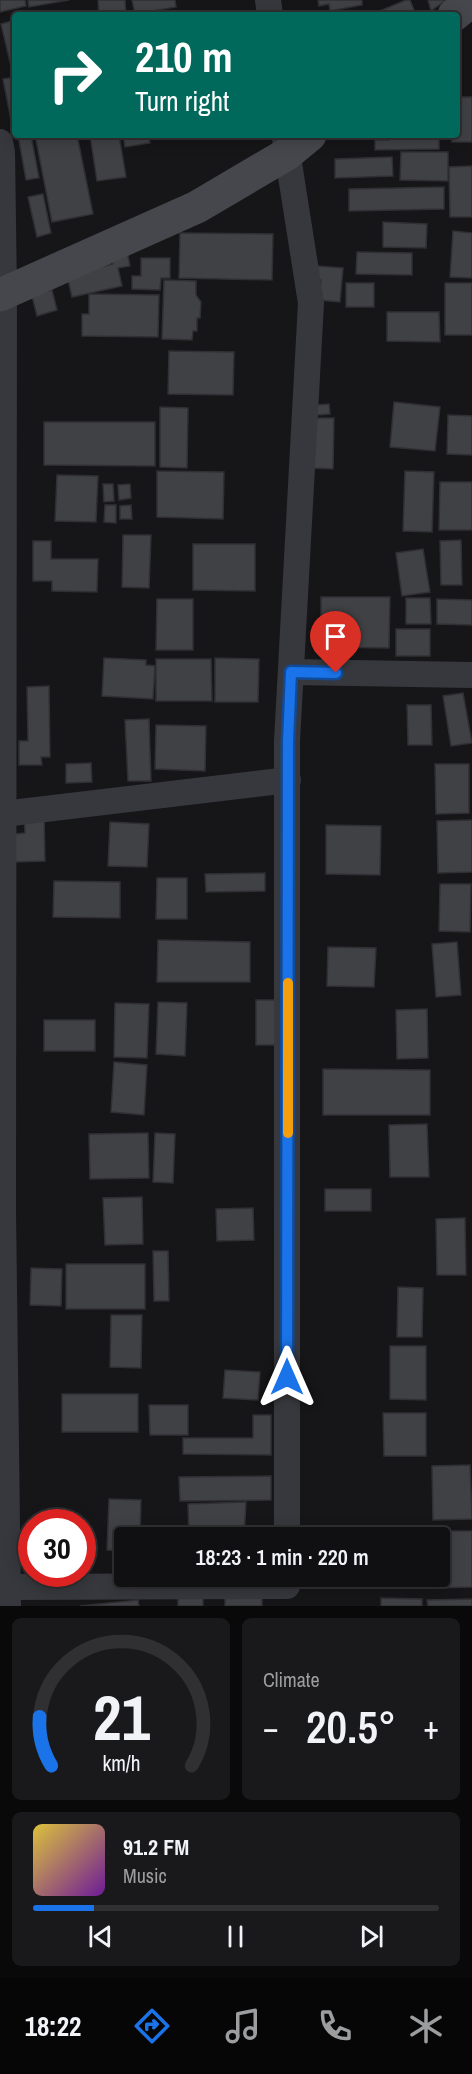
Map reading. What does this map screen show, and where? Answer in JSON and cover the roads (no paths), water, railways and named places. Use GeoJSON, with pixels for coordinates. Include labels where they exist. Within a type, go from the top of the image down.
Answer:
{"type":"FeatureCollection","features":[{"type":"Feature","properties":{"kind":"street"},"geometry":{"type":"LineString","coordinates":[[458,12],[472,0]]}},
{"type":"Feature","properties":{"kind":"street"},"geometry":{"type":"LineString","coordinates":[[2,293],[196,207],[294,141],[310,303],[291,672],[288,780],[287,1527]]}},
{"type":"Feature","properties":{"kind":"street"},"geometry":{"type":"LineString","coordinates":[[0,142],[2,152],[3,1488],[8,1597],[286,1590]]}},
{"type":"Feature","properties":{"kind":"street"},"geometry":{"type":"LineString","coordinates":[[291,672],[472,675]]}},
{"type":"Feature","properties":{"kind":"street"},"geometry":{"type":"LineString","coordinates":[[3,814],[288,780]]}}]}
